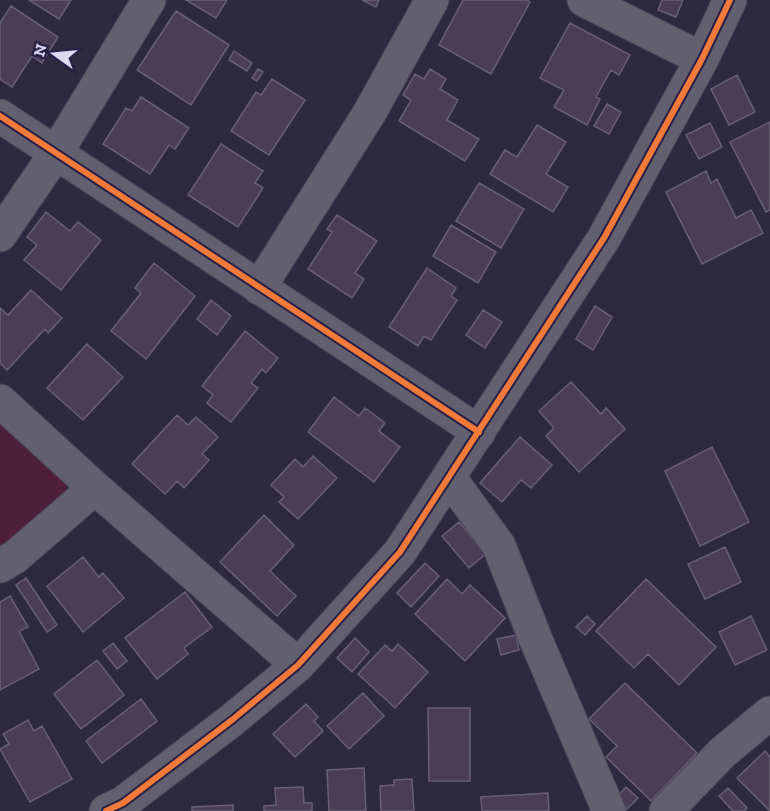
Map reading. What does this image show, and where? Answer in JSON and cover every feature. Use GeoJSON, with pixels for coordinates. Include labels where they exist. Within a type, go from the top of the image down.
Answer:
{"type":"FeatureCollection","features":[{"type":"Feature","properties":{"kind":"street"},"geometry":{"type":"LineString","coordinates":[[0,235],[56,153],[149,0]]}},
{"type":"Feature","properties":{"kind":"street"},"geometry":{"type":"LineString","coordinates":[[259,288],[370,112],[432,0]]}},
{"type":"Feature","properties":{"kind":"street"},"geometry":{"type":"LineString","coordinates":[[584,0],[702,59]]}},
{"type":"Feature","properties":{"kind":"street"},"geometry":{"type":"LineString","coordinates":[[117,808],[232,720],[298,665],[400,552],[604,238],[702,59],[730,0]]}},
{"type":"Feature","properties":{"kind":"street"},"geometry":{"type":"LineString","coordinates":[[0,116],[479,432]]}},
{"type":"Feature","properties":{"kind":"street"},"geometry":{"type":"LineString","coordinates":[[0,401],[95,488],[298,665]]}},
{"type":"Feature","properties":{"kind":"street"},"geometry":{"type":"LineString","coordinates":[[449,477],[499,546],[536,640],[609,811]]}},
{"type":"Feature","properties":{"kind":"street"},"geometry":{"type":"LineString","coordinates":[[0,566],[15,557],[95,488]]}},
{"type":"Feature","properties":{"kind":"street"},"geometry":{"type":"LineString","coordinates":[[666,811],[722,753],[770,713]]}},
{"type":"Feature","properties":{"kind":"shaded area"},"geometry":{"type":"Polygon","coordinates":[[[0,415],[67,476],[65,505],[0,557],[0,415]]]}},
{"type":"Feature","properties":{"kind":"building"},"geometry":{"type":"Polygon","coordinates":[[[29,0],[71,0],[59,19],[29,0]]]}},
{"type":"Feature","properties":{"kind":"building"},"geometry":{"type":"Polygon","coordinates":[[[186,0],[227,0],[216,18],[186,0]]]}},
{"type":"Feature","properties":{"kind":"building"},"geometry":{"type":"Polygon","coordinates":[[[362,0],[379,0],[376,7],[362,0]]]}},
{"type":"Feature","properties":{"kind":"building"},"geometry":{"type":"Polygon","coordinates":[[[463,0],[527,0],[530,2],[491,74],[439,45],[463,0]]]}},
{"type":"Feature","properties":{"kind":"building"},"geometry":{"type":"Polygon","coordinates":[[[662,0],[683,0],[676,17],[658,10],[662,0]]]}},
{"type":"Feature","properties":{"kind":"building"},"geometry":{"type":"Polygon","coordinates":[[[11,6],[58,37],[42,63],[32,56],[12,87],[0,79],[0,23],[11,6]]]}},
{"type":"Feature","properties":{"kind":"building"},"geometry":{"type":"Polygon","coordinates":[[[176,11],[229,45],[191,105],[137,70],[176,11]]]}},
{"type":"Feature","properties":{"kind":"building"},"geometry":{"type":"Polygon","coordinates":[[[570,23],[630,55],[619,75],[611,70],[596,97],[600,99],[587,125],[554,107],[564,90],[540,78],[570,23]]]}},
{"type":"Feature","properties":{"kind":"building"},"geometry":{"type":"Polygon","coordinates":[[[234,51],[252,63],[247,71],[229,60],[234,51]]]}},
{"type":"Feature","properties":{"kind":"building"},"geometry":{"type":"Polygon","coordinates":[[[258,69],[263,72],[257,81],[252,78],[258,69]]]}},
{"type":"Feature","properties":{"kind":"building"},"geometry":{"type":"Polygon","coordinates":[[[430,69],[446,79],[440,89],[458,100],[447,120],[479,139],[465,161],[399,121],[411,100],[403,95],[415,74],[424,79],[430,69]]]}},
{"type":"Feature","properties":{"kind":"building"},"geometry":{"type":"Polygon","coordinates":[[[737,75],[755,112],[729,125],[711,89],[737,75]]]}},
{"type":"Feature","properties":{"kind":"building"},"geometry":{"type":"Polygon","coordinates":[[[272,79],[305,100],[269,155],[231,131],[256,92],[261,95],[272,79]]]}},
{"type":"Feature","properties":{"kind":"building"},"geometry":{"type":"Polygon","coordinates":[[[141,97],[189,128],[175,149],[169,145],[150,174],[103,144],[126,108],[132,111],[141,97]]]}},
{"type":"Feature","properties":{"kind":"building"},"geometry":{"type":"Polygon","coordinates":[[[607,104],[621,112],[609,134],[594,126],[607,104]]]}},
{"type":"Feature","properties":{"kind":"building"},"geometry":{"type":"Polygon","coordinates":[[[770,122],[770,210],[766,212],[730,142],[770,122]]]}},
{"type":"Feature","properties":{"kind":"building"},"geometry":{"type":"Polygon","coordinates":[[[710,123],[722,147],[699,159],[686,135],[710,123]]]}},
{"type":"Feature","properties":{"kind":"building"},"geometry":{"type":"Polygon","coordinates":[[[537,125],[566,142],[546,174],[568,187],[553,212],[490,174],[505,150],[517,157],[537,125]]]}},
{"type":"Feature","properties":{"kind":"building"},"geometry":{"type":"Polygon","coordinates":[[[221,144],[263,171],[255,183],[263,188],[238,227],[188,195],[221,144]]]}},
{"type":"Feature","properties":{"kind":"building"},"geometry":{"type":"Polygon","coordinates":[[[706,171],[711,183],[717,179],[736,218],[751,210],[763,233],[702,264],[666,192],[706,171]]]}},
{"type":"Feature","properties":{"kind":"building"},"geometry":{"type":"Polygon","coordinates":[[[479,183],[524,209],[501,248],[456,221],[479,183]]]}},
{"type":"Feature","properties":{"kind":"building"},"geometry":{"type":"Polygon","coordinates":[[[46,212],[70,231],[78,222],[101,240],[61,290],[24,260],[37,245],[27,237],[46,212]]]}},
{"type":"Feature","properties":{"kind":"building"},"geometry":{"type":"Polygon","coordinates":[[[337,215],[377,241],[355,273],[364,279],[352,298],[308,269],[332,232],[327,229],[337,215]]]}},
{"type":"Feature","properties":{"kind":"building"},"geometry":{"type":"Polygon","coordinates":[[[451,225],[496,252],[478,283],[433,256],[451,225]]]}},
{"type":"Feature","properties":{"kind":"building"},"geometry":{"type":"Polygon","coordinates":[[[154,263],[195,296],[146,359],[111,331],[141,293],[135,288],[154,263]]]}},
{"type":"Feature","properties":{"kind":"building"},"geometry":{"type":"Polygon","coordinates":[[[427,268],[456,288],[451,296],[457,300],[431,340],[424,336],[418,346],[389,327],[427,268]]]}},
{"type":"Feature","properties":{"kind":"building"},"geometry":{"type":"Polygon","coordinates":[[[31,290],[62,318],[48,333],[45,329],[7,370],[0,363],[0,308],[8,315],[31,290]]]}},
{"type":"Feature","properties":{"kind":"building"},"geometry":{"type":"Polygon","coordinates":[[[211,300],[231,316],[217,335],[197,319],[211,300]]]}},
{"type":"Feature","properties":{"kind":"building"},"geometry":{"type":"Polygon","coordinates":[[[595,306],[612,317],[593,350],[576,339],[595,306]]]}},
{"type":"Feature","properties":{"kind":"building"},"geometry":{"type":"Polygon","coordinates":[[[483,310],[502,322],[485,348],[466,335],[483,310]]]}},
{"type":"Feature","properties":{"kind":"building"},"geometry":{"type":"Polygon","coordinates":[[[245,331],[278,358],[266,373],[262,369],[251,383],[258,388],[231,422],[207,403],[213,395],[202,386],[245,331]]]}},
{"type":"Feature","properties":{"kind":"building"},"geometry":{"type":"Polygon","coordinates":[[[87,344],[123,377],[83,420],[47,388],[87,344]]]}},
{"type":"Feature","properties":{"kind":"building"},"geometry":{"type":"Polygon","coordinates":[[[571,382],[601,414],[606,408],[625,429],[579,472],[546,436],[554,428],[539,411],[571,382]]]}},
{"type":"Feature","properties":{"kind":"building"},"geometry":{"type":"Polygon","coordinates":[[[334,397],[359,416],[365,408],[385,423],[379,431],[400,447],[374,482],[308,432],[334,397]]]}},
{"type":"Feature","properties":{"kind":"building"},"geometry":{"type":"Polygon","coordinates":[[[177,415],[188,425],[196,417],[218,437],[202,454],[209,460],[184,488],[177,481],[165,494],[132,464],[177,415]]]}},
{"type":"Feature","properties":{"kind":"building"},"geometry":{"type":"Polygon","coordinates":[[[520,437],[552,465],[531,488],[521,480],[502,502],[480,483],[520,437]]]}},
{"type":"Feature","properties":{"kind":"building"},"geometry":{"type":"Polygon","coordinates":[[[712,447],[749,522],[700,546],[665,471],[712,447]]]}},
{"type":"Feature","properties":{"kind":"building"},"geometry":{"type":"Polygon","coordinates":[[[313,456],[337,478],[298,519],[279,502],[284,497],[271,485],[295,459],[303,467],[313,456]]]}},
{"type":"Feature","properties":{"kind":"building"},"geometry":{"type":"Polygon","coordinates":[[[264,515],[294,545],[270,571],[296,596],[277,616],[220,562],[264,515]]]}},
{"type":"Feature","properties":{"kind":"building"},"geometry":{"type":"Polygon","coordinates":[[[459,522],[486,554],[469,568],[442,536],[459,522]]]}},
{"type":"Feature","properties":{"kind":"building"},"geometry":{"type":"Polygon","coordinates":[[[725,547],[741,582],[705,599],[688,564],[725,547]]]}},
{"type":"Feature","properties":{"kind":"building"},"geometry":{"type":"Polygon","coordinates":[[[83,557],[99,577],[103,573],[124,598],[83,632],[47,586],[83,557]]]}},
{"type":"Feature","properties":{"kind":"building"},"geometry":{"type":"Polygon","coordinates":[[[425,563],[439,576],[411,607],[397,593],[425,563]]]}},
{"type":"Feature","properties":{"kind":"building"},"geometry":{"type":"Polygon","coordinates":[[[26,578],[57,625],[47,632],[16,585],[26,578]]]}},
{"type":"Feature","properties":{"kind":"building"},"geometry":{"type":"Polygon","coordinates":[[[447,579],[462,594],[470,585],[505,618],[465,661],[415,614],[447,579]]]}},
{"type":"Feature","properties":{"kind":"building"},"geometry":{"type":"Polygon","coordinates":[[[646,579],[716,647],[679,685],[648,654],[634,668],[596,631],[646,579]]]}},
{"type":"Feature","properties":{"kind":"building"},"geometry":{"type":"Polygon","coordinates":[[[185,592],[212,627],[184,648],[188,654],[157,679],[125,638],[185,592]]]}},
{"type":"Feature","properties":{"kind":"building"},"geometry":{"type":"Polygon","coordinates":[[[10,596],[28,627],[19,631],[39,669],[0,690],[0,602],[10,596]]]}},
{"type":"Feature","properties":{"kind":"building"},"geometry":{"type":"Polygon","coordinates":[[[587,616],[595,624],[585,635],[576,627],[587,616]]]}},
{"type":"Feature","properties":{"kind":"building"},"geometry":{"type":"Polygon","coordinates":[[[751,616],[767,650],[735,665],[719,632],[751,616]]]}},
{"type":"Feature","properties":{"kind":"building"},"geometry":{"type":"Polygon","coordinates":[[[516,635],[519,650],[501,655],[497,639],[516,635]]]}},
{"type":"Feature","properties":{"kind":"building"},"geometry":{"type":"Polygon","coordinates":[[[355,638],[369,652],[352,672],[337,658],[355,638]]]}},
{"type":"Feature","properties":{"kind":"building"},"geometry":{"type":"Polygon","coordinates":[[[113,643],[127,661],[117,669],[103,651],[113,643]]]}},
{"type":"Feature","properties":{"kind":"building"},"geometry":{"type":"Polygon","coordinates":[[[398,644],[428,672],[395,708],[358,674],[385,645],[392,651],[398,644]]]}},
{"type":"Feature","properties":{"kind":"building"},"geometry":{"type":"Polygon","coordinates":[[[97,660],[124,695],[81,729],[54,694],[97,660]]]}},
{"type":"Feature","properties":{"kind":"building"},"geometry":{"type":"Polygon","coordinates":[[[625,683],[697,753],[651,801],[606,757],[617,746],[589,719],[625,683]]]}},
{"type":"Feature","properties":{"kind":"building"},"geometry":{"type":"Polygon","coordinates":[[[363,693],[384,716],[349,749],[327,726],[363,693]]]}},
{"type":"Feature","properties":{"kind":"building"},"geometry":{"type":"Polygon","coordinates":[[[141,699],[157,721],[102,763],[86,741],[141,699]]]}},
{"type":"Feature","properties":{"kind":"building"},"geometry":{"type":"Polygon","coordinates":[[[306,704],[318,717],[314,721],[323,731],[295,757],[273,734],[306,704]]]}},
{"type":"Feature","properties":{"kind":"building"},"geometry":{"type":"Polygon","coordinates":[[[428,708],[470,708],[470,781],[429,781],[428,708]]]}},
{"type":"Feature","properties":{"kind":"building"},"geometry":{"type":"Polygon","coordinates":[[[28,720],[34,731],[42,726],[72,779],[30,802],[0,749],[9,744],[3,734],[28,720]]]}},
{"type":"Feature","properties":{"kind":"building"},"geometry":{"type":"Polygon","coordinates":[[[765,751],[770,757],[770,811],[737,778],[765,751]]]}},
{"type":"Feature","properties":{"kind":"building"},"geometry":{"type":"Polygon","coordinates":[[[364,768],[366,811],[329,811],[327,770],[364,768]]]}},
{"type":"Feature","properties":{"kind":"building"},"geometry":{"type":"Polygon","coordinates":[[[412,779],[414,811],[381,811],[380,786],[394,785],[394,780],[412,779]]]}},
{"type":"Feature","properties":{"kind":"building"},"geometry":{"type":"Polygon","coordinates":[[[303,787],[304,803],[312,803],[312,811],[264,811],[264,806],[276,805],[275,788],[303,787]]]}},
{"type":"Feature","properties":{"kind":"building"},"geometry":{"type":"Polygon","coordinates":[[[626,787],[638,798],[627,809],[616,798],[626,787]]]}},
{"type":"Feature","properties":{"kind":"building"},"geometry":{"type":"Polygon","coordinates":[[[728,788],[747,808],[744,811],[733,811],[719,796],[728,788]]]}},
{"type":"Feature","properties":{"kind":"building"},"geometry":{"type":"Polygon","coordinates":[[[548,793],[549,811],[482,811],[481,797],[548,793]]]}},
{"type":"Feature","properties":{"kind":"building"},"geometry":{"type":"Polygon","coordinates":[[[233,805],[233,811],[192,811],[192,807],[233,805]]]}},
{"type":"Feature","properties":{"kind":"cycle path"},"geometry":{"type":"LineString","coordinates":[[106,811],[123,803],[232,720],[298,665],[400,552],[604,238],[702,59],[730,0]]}},
{"type":"Feature","properties":{"kind":"cycle path"},"geometry":{"type":"LineString","coordinates":[[0,116],[479,432]]}}]}
